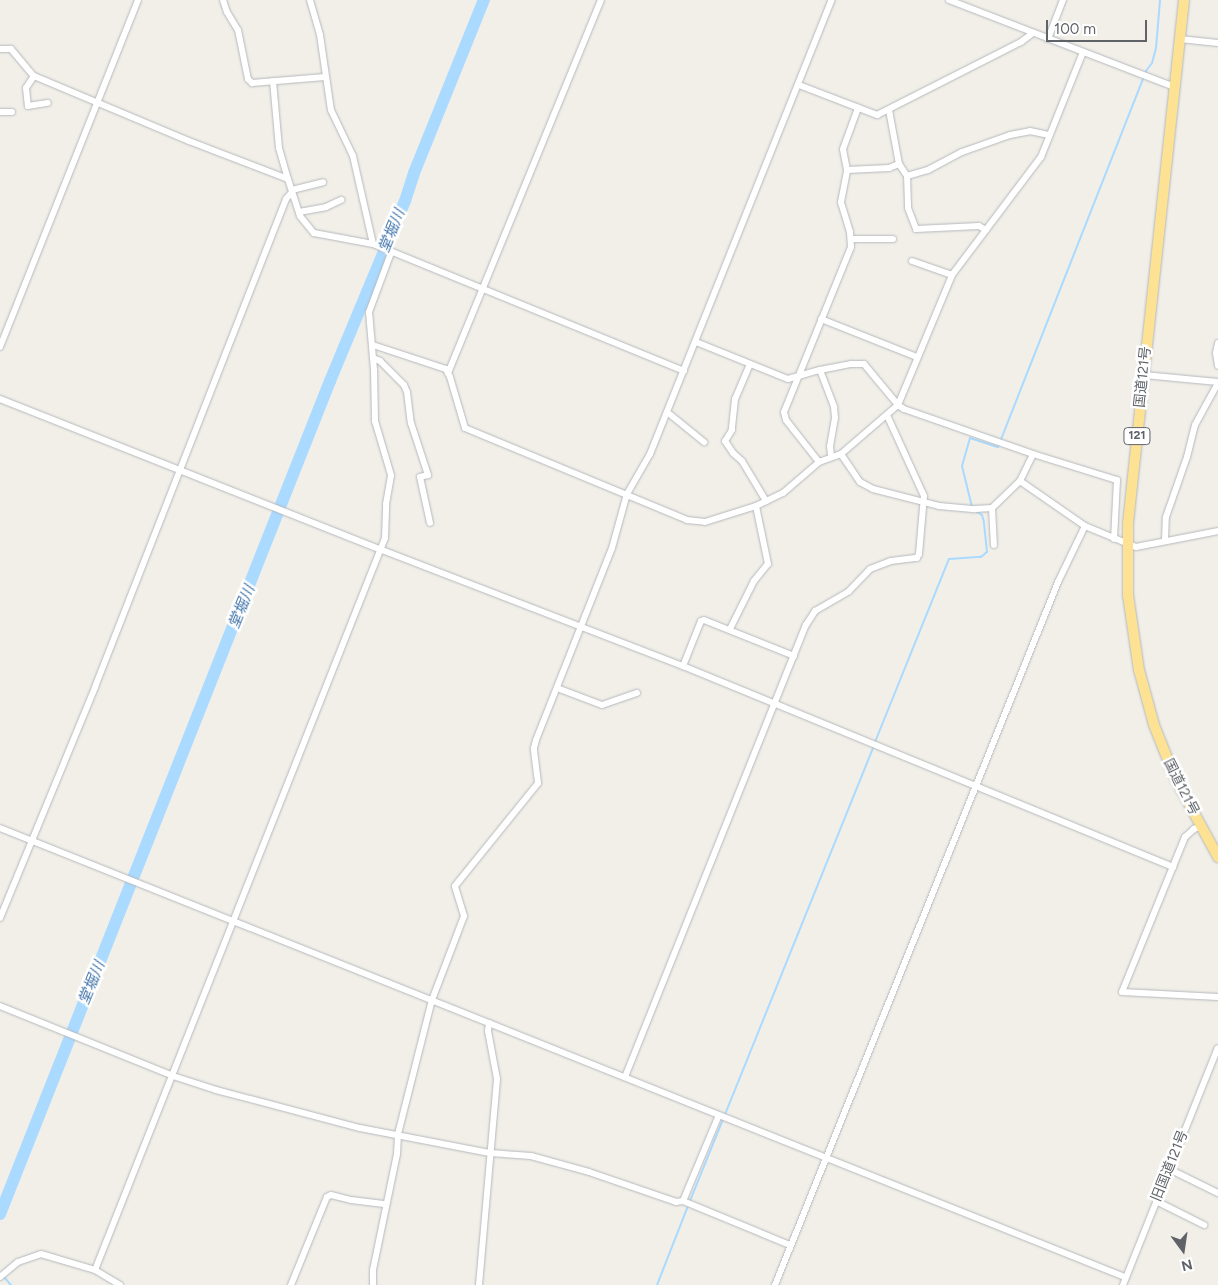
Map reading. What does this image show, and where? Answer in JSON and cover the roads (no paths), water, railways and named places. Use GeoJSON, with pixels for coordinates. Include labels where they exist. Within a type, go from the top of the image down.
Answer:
{"type":"FeatureCollection","features":[{"type":"Feature","properties":{"kind":"highway","name":"国道121号"},"geometry":{"type":"LineString","coordinates":[[1184,0],[1127,544],[1129,614],[1141,678],[1166,758],[1218,856]]}},
{"type":"Feature","properties":{"kind":"street"},"geometry":{"type":"LineString","coordinates":[[0,347],[138,0]]}},
{"type":"Feature","properties":{"kind":"street"},"geometry":{"type":"LineString","coordinates":[[223,0],[225,8],[238,30],[248,79],[252,83],[325,77]]}},
{"type":"Feature","properties":{"kind":"street"},"geometry":{"type":"LineString","coordinates":[[312,0],[320,35],[331,110],[352,156],[373,244]]}},
{"type":"Feature","properties":{"kind":"street"},"geometry":{"type":"LineString","coordinates":[[448,373],[601,0]]}},
{"type":"Feature","properties":{"kind":"street"},"geometry":{"type":"LineString","coordinates":[[373,1285],[373,1270],[397,1154],[398,1134],[432,1000],[464,916],[456,886],[538,783],[534,748],[612,548],[628,494],[650,454],[668,412],[832,0]]}},
{"type":"Feature","properties":{"kind":"street"},"geometry":{"type":"LineString","coordinates":[[949,0],[1175,87]]}},
{"type":"Feature","properties":{"kind":"street"},"geometry":{"type":"LineString","coordinates":[[1048,38],[1063,0]]}},
{"type":"Feature","properties":{"kind":"street"},"geometry":{"type":"LineString","coordinates":[[798,86],[877,115],[1021,42],[1033,33]]}},
{"type":"Feature","properties":{"kind":"street"},"geometry":{"type":"LineString","coordinates":[[1180,39],[1218,43]]}},
{"type":"Feature","properties":{"kind":"street"},"geometry":{"type":"LineString","coordinates":[[0,49],[11,49],[34,76],[288,179]]}},
{"type":"Feature","properties":{"kind":"street"},"geometry":{"type":"LineString","coordinates":[[372,345],[441,367],[448,373],[465,428],[695,521],[715,519],[756,506],[782,493],[819,462],[831,456],[841,454],[898,405],[952,275],[1036,163],[1083,52]]}},
{"type":"Feature","properties":{"kind":"street"},"geometry":{"type":"LineString","coordinates":[[34,76],[26,88],[28,106],[48,103]]}},
{"type":"Feature","properties":{"kind":"street"},"geometry":{"type":"LineString","coordinates":[[273,81],[279,148],[299,212],[305,224],[314,233],[373,244],[391,253],[482,287],[684,371]]}},
{"type":"Feature","properties":{"kind":"street"},"geometry":{"type":"LineString","coordinates":[[819,462],[786,420],[785,408],[850,250],[851,239],[841,202],[847,170],[844,149],[858,108]]}},
{"type":"Feature","properties":{"kind":"street"},"geometry":{"type":"LineString","coordinates":[[889,110],[899,164],[906,176],[908,208],[916,229],[979,226],[986,230]]}},
{"type":"Feature","properties":{"kind":"street"},"geometry":{"type":"LineString","coordinates":[[0,112],[12,112]]}},
{"type":"Feature","properties":{"kind":"street"},"geometry":{"type":"LineString","coordinates":[[906,176],[928,170],[962,152],[1010,135],[1030,132],[1049,135]]}},
{"type":"Feature","properties":{"kind":"street"},"geometry":{"type":"LineString","coordinates":[[847,170],[889,168],[899,164]]}},
{"type":"Feature","properties":{"kind":"street"},"geometry":{"type":"LineString","coordinates":[[0,918],[95,687],[179,468],[286,199],[292,191],[323,182]]}},
{"type":"Feature","properties":{"kind":"street"},"geometry":{"type":"LineString","coordinates":[[299,212],[326,207],[342,200]]}},
{"type":"Feature","properties":{"kind":"street"},"geometry":{"type":"LineString","coordinates":[[851,239],[893,240]]}},
{"type":"Feature","properties":{"kind":"street"},"geometry":{"type":"LineString","coordinates":[[95,1270],[386,538],[386,504],[391,475],[375,421],[369,312],[391,253]]}},
{"type":"Feature","properties":{"kind":"street"},"geometry":{"type":"LineString","coordinates":[[912,261],[952,275]]}},
{"type":"Feature","properties":{"kind":"street"},"geometry":{"type":"LineString","coordinates":[[821,319],[917,358]]}},
{"type":"Feature","properties":{"kind":"street"},"geometry":{"type":"LineString","coordinates":[[696,342],[786,378],[797,378],[820,370],[851,364],[864,364],[869,367],[898,405],[1033,454],[1117,480],[1114,539]]}},
{"type":"Feature","properties":{"kind":"street"},"geometry":{"type":"LineString","coordinates":[[1218,343],[1216,354],[1218,366]]}},
{"type":"Feature","properties":{"kind":"street"},"geometry":{"type":"LineString","coordinates":[[373,358],[380,361],[405,386],[411,423],[428,475],[420,477],[430,523]]}},
{"type":"Feature","properties":{"kind":"street"},"geometry":{"type":"LineString","coordinates":[[750,364],[735,398],[732,430],[725,441],[733,453],[742,461],[766,501]]}},
{"type":"Feature","properties":{"kind":"street"},"geometry":{"type":"LineString","coordinates":[[820,370],[834,407],[835,418],[830,446],[831,456]]}},
{"type":"Feature","properties":{"kind":"street"},"geometry":{"type":"LineString","coordinates":[[1144,375],[1218,382],[1195,425],[1187,457],[1166,517],[1165,540]]}},
{"type":"Feature","properties":{"kind":"street"},"geometry":{"type":"LineString","coordinates":[[0,398],[580,628],[683,666],[1173,867]]}},
{"type":"Feature","properties":{"kind":"street"},"geometry":{"type":"LineString","coordinates":[[668,412],[672,413],[704,442]]}},
{"type":"Feature","properties":{"kind":"street"},"geometry":{"type":"LineString","coordinates":[[625,1077],[806,625],[815,611],[849,591],[870,569],[892,561],[916,558],[919,554],[924,496],[887,414]]}},
{"type":"Feature","properties":{"kind":"street"},"geometry":{"type":"LineString","coordinates":[[841,454],[860,482],[873,488],[923,503],[953,508],[992,508],[1020,481],[1033,454]]}},
{"type":"Feature","properties":{"kind":"street"},"geometry":{"type":"LineString","coordinates":[[1020,481],[1085,526],[1136,547],[1218,531]]}},
{"type":"Feature","properties":{"kind":"street"},"geometry":{"type":"LineString","coordinates":[[730,629],[754,582],[768,564],[756,506]]}},
{"type":"Feature","properties":{"kind":"street"},"geometry":{"type":"LineString","coordinates":[[992,508],[994,545]]}},
{"type":"Feature","properties":{"kind":"street"},"geometry":{"type":"LineString","coordinates":[[775,1285],[1058,582],[1085,526]]}},
{"type":"Feature","properties":{"kind":"street"},"geometry":{"type":"LineString","coordinates":[[683,666],[701,621],[704,620],[794,656]]}},
{"type":"Feature","properties":{"kind":"street"},"geometry":{"type":"LineString","coordinates":[[556,688],[602,705],[637,693]]}},
{"type":"Feature","properties":{"kind":"street"},"geometry":{"type":"LineString","coordinates":[[1201,826],[1188,832],[1185,837],[1122,992],[1218,997]]}},
{"type":"Feature","properties":{"kind":"street"},"geometry":{"type":"LineString","coordinates":[[0,828],[1126,1277]]}},
{"type":"Feature","properties":{"kind":"street"},"geometry":{"type":"LineString","coordinates":[[0,1006],[173,1076],[360,1128],[490,1153],[531,1156],[589,1172],[676,1202],[686,1203],[790,1245]]}},
{"type":"Feature","properties":{"kind":"street"},"geometry":{"type":"LineString","coordinates":[[479,1285],[497,1079],[488,1031],[489,1023]]}},
{"type":"Feature","properties":{"kind":"street","name":"旧国道121号"},"geometry":{"type":"LineString","coordinates":[[1123,1285],[1218,1048]]}},
{"type":"Feature","properties":{"kind":"street"},"geometry":{"type":"LineString","coordinates":[[686,1203],[720,1115]]}},
{"type":"Feature","properties":{"kind":"street"},"geometry":{"type":"LineString","coordinates":[[1169,1169],[1218,1193]]}},
{"type":"Feature","properties":{"kind":"street"},"geometry":{"type":"LineString","coordinates":[[291,1285],[326,1197],[331,1195],[351,1200],[386,1204]]}},
{"type":"Feature","properties":{"kind":"street"},"geometry":{"type":"LineString","coordinates":[[1156,1201],[1204,1225]]}},
{"type":"Feature","properties":{"kind":"street"},"geometry":{"type":"LineString","coordinates":[[0,1277],[18,1262],[36,1254],[63,1259],[95,1270],[120,1285]]}},
{"type":"Feature","properties":{"kind":"waterway","name":"堂堀川"},"geometry":{"type":"LineString","coordinates":[[0,1214],[330,381],[405,201],[414,173],[484,0]]}},
{"type":"Feature","properties":{"kind":"waterway"},"geometry":{"type":"LineString","coordinates":[[972,507],[962,466],[970,438],[998,447],[1146,71],[1152,63],[1156,48],[1160,0]]}},
{"type":"Feature","properties":{"kind":"waterway"},"geometry":{"type":"LineString","coordinates":[[875,742],[949,559],[981,557],[987,552],[984,522],[982,515],[977,512]]}},
{"type":"Feature","properties":{"kind":"waterway"},"geometry":{"type":"LineString","coordinates":[[690,1201],[873,747]]}},
{"type":"Feature","properties":{"kind":"waterway"},"geometry":{"type":"LineString","coordinates":[[657,1285],[688,1206]]}},
{"type":"Feature","properties":{"kind":"waterway"},"geometry":{"type":"LineString","coordinates":[[4,1277],[11,1285]]}}]}
